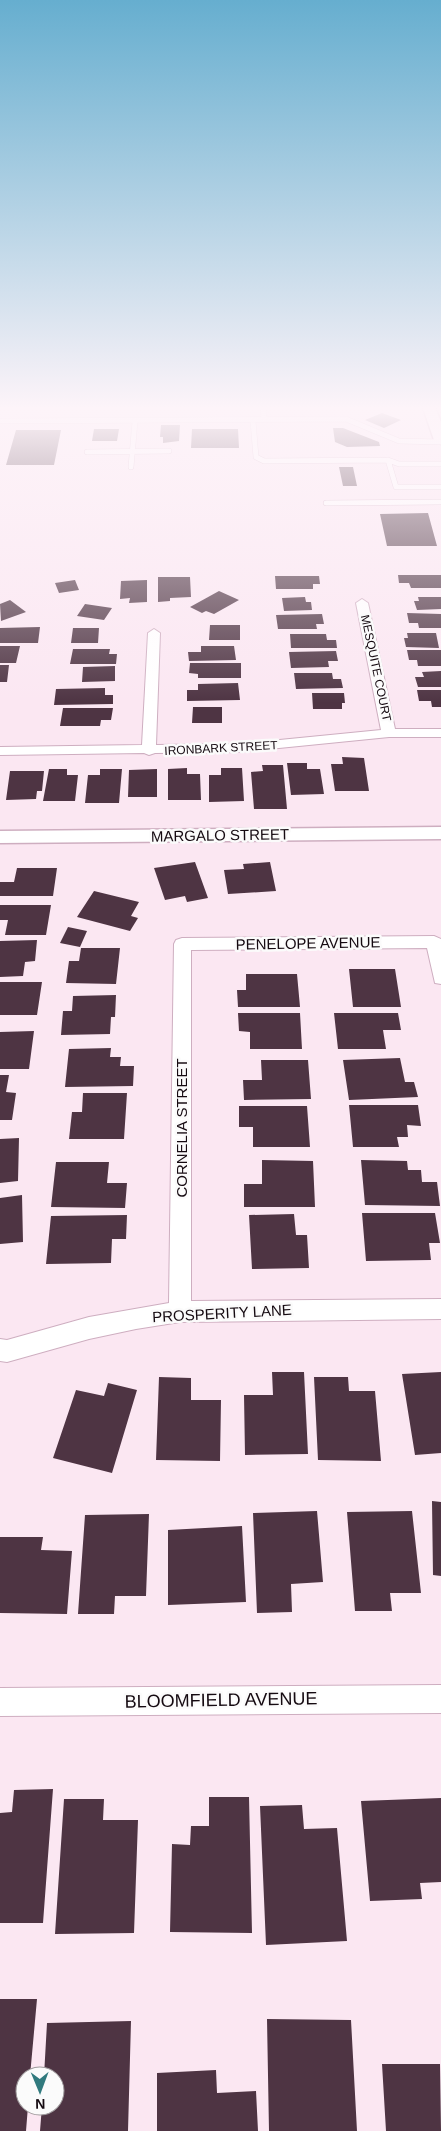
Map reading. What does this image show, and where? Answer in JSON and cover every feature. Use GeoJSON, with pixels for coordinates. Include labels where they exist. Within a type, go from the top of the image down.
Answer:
{"type":"FeatureCollection","features":[{"type":"Feature","properties":{"kind":"street","name":"MESQUITE COURT"},"geometry":{"type":"LineString","coordinates":[[362,603],[389,733]]}},
{"type":"Feature","properties":{"kind":"street"},"geometry":{"type":"LineString","coordinates":[[149,751],[154,633]]}},
{"type":"Feature","properties":{"kind":"street","name":"IRONBARK STREET"},"geometry":{"type":"LineString","coordinates":[[0,751],[149,751],[239,748],[389,733],[441,733]]}},
{"type":"Feature","properties":{"kind":"street","name":"MARGALO STREET"},"geometry":{"type":"LineString","coordinates":[[0,837],[441,833]]}},
{"type":"Feature","properties":{"kind":"street","name":"PENELOPE AVENUE"},"geometry":{"type":"LineString","coordinates":[[182,944],[434,942],[441,978]]}},
{"type":"Feature","properties":{"kind":"street","name":"CORNELIA STREET"},"geometry":{"type":"LineString","coordinates":[[180,1312],[182,944]]}},
{"type":"Feature","properties":{"kind":"street","name":"PROSPERITY LANE"},"geometry":{"type":"LineString","coordinates":[[2,1352],[88,1328],[136,1318],[180,1312],[441,1309]]}},
{"type":"Feature","properties":{"kind":"street","name":"BLOOMFIELD AVENUE"},"geometry":{"type":"LineString","coordinates":[[0,1702],[441,1698]]}},
{"type":"Feature","properties":{"kind":"building"},"geometry":{"type":"Polygon","coordinates":[[[428,513],[437,546],[387,546],[380,514],[428,513]]]}},
{"type":"Feature","properties":{"kind":"building"},"geometry":{"type":"Polygon","coordinates":[[[398,575],[441,575],[441,588],[411,588],[409,583],[399,583],[398,575]]]}},
{"type":"Feature","properties":{"kind":"building"},"geometry":{"type":"Polygon","coordinates":[[[275,576],[319,576],[320,584],[313,584],[313,589],[276,589],[275,576]]]}},
{"type":"Feature","properties":{"kind":"building"},"geometry":{"type":"Polygon","coordinates":[[[158,577],[190,577],[191,597],[170,598],[170,601],[158,602],[158,577]]]}},
{"type":"Feature","properties":{"kind":"building"},"geometry":{"type":"Polygon","coordinates":[[[75,580],[79,590],[59,593],[55,583],[75,580]]]}},
{"type":"Feature","properties":{"kind":"building"},"geometry":{"type":"Polygon","coordinates":[[[147,580],[147,602],[129,603],[130,598],[120,599],[121,581],[147,580]]]}},
{"type":"Feature","properties":{"kind":"building"},"geometry":{"type":"Polygon","coordinates":[[[219,591],[239,600],[214,614],[206,611],[202,613],[190,607],[219,591]]]}},
{"type":"Feature","properties":{"kind":"building"},"geometry":{"type":"Polygon","coordinates":[[[305,597],[306,602],[311,602],[312,610],[284,611],[282,598],[305,597]]]}},
{"type":"Feature","properties":{"kind":"building"},"geometry":{"type":"Polygon","coordinates":[[[418,597],[441,597],[441,609],[417,610],[414,601],[419,601],[418,597]]]}},
{"type":"Feature","properties":{"kind":"building"},"geometry":{"type":"Polygon","coordinates":[[[10,600],[26,612],[1,621],[0,604],[10,600]]]}},
{"type":"Feature","properties":{"kind":"building"},"geometry":{"type":"Polygon","coordinates":[[[85,604],[112,608],[104,620],[77,616],[85,604]]]}},
{"type":"Feature","properties":{"kind":"building"},"geometry":{"type":"Polygon","coordinates":[[[407,613],[441,614],[441,628],[419,628],[418,623],[409,623],[407,613]]]}},
{"type":"Feature","properties":{"kind":"building"},"geometry":{"type":"Polygon","coordinates":[[[322,614],[324,624],[316,624],[317,629],[278,629],[276,615],[322,614]]]}},
{"type":"Feature","properties":{"kind":"building"},"geometry":{"type":"Polygon","coordinates":[[[210,625],[240,625],[240,640],[209,640],[210,625]]]}},
{"type":"Feature","properties":{"kind":"building"},"geometry":{"type":"Polygon","coordinates":[[[40,627],[38,643],[0,643],[0,628],[40,627]]]}},
{"type":"Feature","properties":{"kind":"building"},"geometry":{"type":"Polygon","coordinates":[[[73,628],[99,628],[98,643],[71,643],[73,628]]]}},
{"type":"Feature","properties":{"kind":"building"},"geometry":{"type":"Polygon","coordinates":[[[407,633],[436,633],[439,648],[406,647],[404,638],[408,638],[407,633]]]}},
{"type":"Feature","properties":{"kind":"building"},"geometry":{"type":"Polygon","coordinates":[[[290,634],[326,634],[327,640],[336,640],[337,648],[291,648],[290,634]]]}},
{"type":"Feature","properties":{"kind":"building"},"geometry":{"type":"Polygon","coordinates":[[[0,646],[20,646],[16,663],[0,663],[0,646]]]}},
{"type":"Feature","properties":{"kind":"building"},"geometry":{"type":"Polygon","coordinates":[[[201,646],[234,646],[236,660],[189,661],[188,652],[201,652],[201,646]]]}},
{"type":"Feature","properties":{"kind":"building"},"geometry":{"type":"Polygon","coordinates":[[[73,649],[110,649],[109,654],[117,654],[116,664],[70,664],[73,649]]]}},
{"type":"Feature","properties":{"kind":"building"},"geometry":{"type":"Polygon","coordinates":[[[407,650],[441,650],[441,666],[418,666],[417,660],[409,660],[407,650]]]}},
{"type":"Feature","properties":{"kind":"building"},"geometry":{"type":"Polygon","coordinates":[[[336,651],[338,661],[328,661],[329,667],[291,668],[289,652],[336,651]]]}},
{"type":"Feature","properties":{"kind":"building"},"geometry":{"type":"Polygon","coordinates":[[[190,663],[241,663],[241,678],[198,678],[198,674],[189,673],[190,663]]]}},
{"type":"Feature","properties":{"kind":"building"},"geometry":{"type":"Polygon","coordinates":[[[0,665],[9,665],[7,682],[0,682],[0,665]]]}},
{"type":"Feature","properties":{"kind":"building"},"geometry":{"type":"Polygon","coordinates":[[[115,666],[115,681],[82,682],[83,667],[115,666]]]}},
{"type":"Feature","properties":{"kind":"building"},"geometry":{"type":"Polygon","coordinates":[[[441,671],[441,687],[418,687],[415,677],[424,677],[422,672],[441,671]]]}},
{"type":"Feature","properties":{"kind":"building"},"geometry":{"type":"Polygon","coordinates":[[[294,673],[332,673],[333,679],[341,679],[343,688],[296,689],[294,673]]]}},
{"type":"Feature","properties":{"kind":"building"},"geometry":{"type":"Polygon","coordinates":[[[238,683],[240,700],[187,701],[187,690],[198,690],[198,684],[238,683]]]}},
{"type":"Feature","properties":{"kind":"building"},"geometry":{"type":"Polygon","coordinates":[[[105,688],[105,695],[113,695],[113,704],[54,705],[56,689],[105,688]]]}},
{"type":"Feature","properties":{"kind":"building"},"geometry":{"type":"Polygon","coordinates":[[[417,690],[441,690],[441,707],[432,707],[431,701],[419,701],[417,690]]]}},
{"type":"Feature","properties":{"kind":"building"},"geometry":{"type":"Polygon","coordinates":[[[312,693],[344,693],[345,703],[342,703],[342,709],[313,709],[312,693]]]}},
{"type":"Feature","properties":{"kind":"building"},"geometry":{"type":"Polygon","coordinates":[[[193,707],[222,707],[222,723],[192,723],[193,707]]]}},
{"type":"Feature","properties":{"kind":"building"},"geometry":{"type":"Polygon","coordinates":[[[63,708],[113,708],[111,720],[101,720],[100,726],[60,726],[63,708]]]}},
{"type":"Feature","properties":{"kind":"building"},"geometry":{"type":"Polygon","coordinates":[[[342,757],[364,758],[369,791],[335,791],[331,764],[343,764],[342,757]]]}},
{"type":"Feature","properties":{"kind":"building"},"geometry":{"type":"Polygon","coordinates":[[[287,763],[307,763],[307,769],[320,769],[324,794],[291,795],[287,763]]]}},
{"type":"Feature","properties":{"kind":"building"},"geometry":{"type":"Polygon","coordinates":[[[262,765],[283,765],[287,809],[254,809],[251,772],[263,771],[262,765]]]}},
{"type":"Feature","properties":{"kind":"building"},"geometry":{"type":"Polygon","coordinates":[[[187,768],[187,774],[200,774],[201,800],[168,800],[168,769],[187,768]]]}},
{"type":"Feature","properties":{"kind":"building"},"geometry":{"type":"Polygon","coordinates":[[[221,768],[242,768],[244,801],[209,802],[209,775],[221,775],[221,768]]]}},
{"type":"Feature","properties":{"kind":"building"},"geometry":{"type":"Polygon","coordinates":[[[49,769],[67,769],[67,775],[78,775],[75,801],[43,801],[49,769]]]}},
{"type":"Feature","properties":{"kind":"building"},"geometry":{"type":"Polygon","coordinates":[[[100,769],[122,769],[119,803],[85,803],[88,775],[100,775],[100,769]]]}},
{"type":"Feature","properties":{"kind":"building"},"geometry":{"type":"Polygon","coordinates":[[[157,769],[157,797],[128,797],[129,770],[157,769]]]}},
{"type":"Feature","properties":{"kind":"building"},"geometry":{"type":"Polygon","coordinates":[[[10,771],[44,771],[42,791],[37,791],[36,799],[6,800],[10,771]]]}},
{"type":"Feature","properties":{"kind":"building"},"geometry":{"type":"Polygon","coordinates":[[[195,862],[208,898],[187,902],[185,896],[165,900],[154,868],[195,862]]]}},
{"type":"Feature","properties":{"kind":"building"},"geometry":{"type":"Polygon","coordinates":[[[270,862],[276,891],[228,894],[224,870],[244,869],[243,864],[270,862]]]}},
{"type":"Feature","properties":{"kind":"building"},"geometry":{"type":"Polygon","coordinates":[[[17,868],[57,868],[53,896],[0,896],[0,882],[14,882],[17,868]]]}},
{"type":"Feature","properties":{"kind":"building"},"geometry":{"type":"Polygon","coordinates":[[[94,891],[139,902],[131,916],[138,918],[130,931],[77,917],[94,891]]]}},
{"type":"Feature","properties":{"kind":"building"},"geometry":{"type":"Polygon","coordinates":[[[0,905],[51,905],[46,935],[5,935],[8,920],[0,920],[0,905]]]}},
{"type":"Feature","properties":{"kind":"building"},"geometry":{"type":"Polygon","coordinates":[[[68,927],[87,931],[80,947],[60,943],[68,927]]]}},
{"type":"Feature","properties":{"kind":"building"},"geometry":{"type":"Polygon","coordinates":[[[37,940],[35,961],[25,962],[23,976],[0,977],[0,941],[37,940]]]}},
{"type":"Feature","properties":{"kind":"building"},"geometry":{"type":"Polygon","coordinates":[[[81,948],[120,948],[116,984],[66,983],[69,961],[79,961],[81,948]]]}},
{"type":"Feature","properties":{"kind":"building"},"geometry":{"type":"Polygon","coordinates":[[[349,969],[395,969],[401,1007],[353,1007],[349,969]]]}},
{"type":"Feature","properties":{"kind":"building"},"geometry":{"type":"Polygon","coordinates":[[[246,974],[297,974],[300,1007],[238,1007],[237,990],[246,990],[246,974]]]}},
{"type":"Feature","properties":{"kind":"building"},"geometry":{"type":"Polygon","coordinates":[[[0,982],[42,982],[37,1015],[0,1015],[0,982]]]}},
{"type":"Feature","properties":{"kind":"building"},"geometry":{"type":"Polygon","coordinates":[[[116,995],[115,1017],[111,1017],[110,1034],[61,1035],[63,1011],[72,1011],[73,996],[116,995]]]}},
{"type":"Feature","properties":{"kind":"building"},"geometry":{"type":"Polygon","coordinates":[[[238,1013],[300,1013],[302,1049],[250,1049],[250,1032],[239,1031],[238,1013]]]}},
{"type":"Feature","properties":{"kind":"building"},"geometry":{"type":"Polygon","coordinates":[[[334,1013],[398,1013],[401,1030],[383,1030],[386,1049],[338,1049],[334,1013]]]}},
{"type":"Feature","properties":{"kind":"building"},"geometry":{"type":"Polygon","coordinates":[[[34,1031],[29,1069],[0,1069],[0,1032],[34,1031]]]}},
{"type":"Feature","properties":{"kind":"building"},"geometry":{"type":"Polygon","coordinates":[[[111,1048],[110,1057],[121,1057],[120,1066],[134,1066],[133,1086],[65,1087],[69,1049],[111,1048]]]}},
{"type":"Feature","properties":{"kind":"building"},"geometry":{"type":"Polygon","coordinates":[[[400,1058],[405,1082],[414,1082],[418,1097],[349,1100],[343,1060],[400,1058]]]}},
{"type":"Feature","properties":{"kind":"building"},"geometry":{"type":"Polygon","coordinates":[[[261,1060],[308,1060],[311,1099],[244,1100],[243,1080],[262,1080],[261,1060]]]}},
{"type":"Feature","properties":{"kind":"building"},"geometry":{"type":"Polygon","coordinates":[[[0,1075],[9,1075],[6,1092],[16,1093],[12,1120],[0,1120],[0,1075]]]}},
{"type":"Feature","properties":{"kind":"building"},"geometry":{"type":"Polygon","coordinates":[[[83,1093],[127,1093],[124,1139],[69,1139],[72,1112],[82,1112],[83,1093]]]}},
{"type":"Feature","properties":{"kind":"building"},"geometry":{"type":"Polygon","coordinates":[[[349,1105],[418,1105],[421,1126],[407,1125],[408,1137],[397,1137],[399,1147],[353,1147],[349,1105]]]}},
{"type":"Feature","properties":{"kind":"building"},"geometry":{"type":"Polygon","coordinates":[[[239,1106],[307,1106],[310,1147],[253,1147],[253,1127],[239,1127],[239,1106]]]}},
{"type":"Feature","properties":{"kind":"building"},"geometry":{"type":"Polygon","coordinates":[[[19,1138],[18,1181],[0,1183],[0,1139],[19,1138]]]}},
{"type":"Feature","properties":{"kind":"building"},"geometry":{"type":"Polygon","coordinates":[[[262,1160],[313,1161],[315,1207],[244,1207],[244,1184],[262,1184],[262,1160]]]}},
{"type":"Feature","properties":{"kind":"building"},"geometry":{"type":"Polygon","coordinates":[[[361,1160],[407,1161],[408,1170],[421,1170],[422,1182],[437,1182],[440,1206],[365,1205],[361,1160]]]}},
{"type":"Feature","properties":{"kind":"building"},"geometry":{"type":"Polygon","coordinates":[[[56,1162],[109,1162],[107,1183],[127,1183],[125,1208],[51,1207],[56,1162]]]}},
{"type":"Feature","properties":{"kind":"building"},"geometry":{"type":"Polygon","coordinates":[[[22,1195],[23,1242],[0,1244],[0,1198],[22,1195]]]}},
{"type":"Feature","properties":{"kind":"building"},"geometry":{"type":"Polygon","coordinates":[[[362,1213],[435,1213],[440,1243],[429,1243],[431,1260],[366,1261],[362,1213]]]}},
{"type":"Feature","properties":{"kind":"building"},"geometry":{"type":"Polygon","coordinates":[[[294,1214],[296,1235],[307,1235],[309,1268],[252,1269],[249,1215],[294,1214]]]}},
{"type":"Feature","properties":{"kind":"building"},"geometry":{"type":"Polygon","coordinates":[[[127,1215],[126,1239],[112,1239],[111,1263],[46,1264],[51,1216],[127,1215]]]}},
{"type":"Feature","properties":{"kind":"building"},"geometry":{"type":"Polygon","coordinates":[[[272,1372],[304,1372],[308,1454],[245,1455],[244,1395],[273,1395],[272,1372]]]}},
{"type":"Feature","properties":{"kind":"building"},"geometry":{"type":"Polygon","coordinates":[[[441,1372],[441,1453],[415,1455],[402,1374],[441,1372]]]}},
{"type":"Feature","properties":{"kind":"building"},"geometry":{"type":"Polygon","coordinates":[[[159,1377],[191,1378],[191,1400],[221,1400],[220,1461],[156,1460],[159,1377]]]}},
{"type":"Feature","properties":{"kind":"building"},"geometry":{"type":"Polygon","coordinates":[[[314,1377],[348,1377],[349,1391],[375,1391],[381,1461],[318,1460],[314,1377]]]}},
{"type":"Feature","properties":{"kind":"building"},"geometry":{"type":"Polygon","coordinates":[[[108,1383],[137,1390],[112,1473],[53,1458],[76,1390],[104,1396],[108,1383]]]}},
{"type":"Feature","properties":{"kind":"building"},"geometry":{"type":"Polygon","coordinates":[[[432,1501],[441,1502],[441,1576],[433,1575],[432,1501]]]}},
{"type":"Feature","properties":{"kind":"building"},"geometry":{"type":"Polygon","coordinates":[[[317,1511],[323,1582],[291,1584],[292,1612],[257,1613],[253,1513],[317,1511]]]}},
{"type":"Feature","properties":{"kind":"building"},"geometry":{"type":"Polygon","coordinates":[[[412,1511],[421,1593],[390,1593],[392,1611],[355,1611],[347,1512],[412,1511]]]}},
{"type":"Feature","properties":{"kind":"building"},"geometry":{"type":"Polygon","coordinates":[[[149,1514],[146,1596],[115,1596],[114,1614],[78,1614],[85,1515],[149,1514]]]}},
{"type":"Feature","properties":{"kind":"building"},"geometry":{"type":"Polygon","coordinates":[[[242,1526],[246,1602],[168,1605],[168,1530],[242,1526]]]}},
{"type":"Feature","properties":{"kind":"building"},"geometry":{"type":"Polygon","coordinates":[[[0,1537],[43,1537],[41,1550],[72,1551],[67,1614],[0,1613],[0,1537]]]}},
{"type":"Feature","properties":{"kind":"building"},"geometry":{"type":"Polygon","coordinates":[[[53,1789],[43,1923],[0,1923],[0,1813],[12,1812],[14,1790],[53,1789]]]}},
{"type":"Feature","properties":{"kind":"building"},"geometry":{"type":"Polygon","coordinates":[[[209,1797],[249,1797],[252,1933],[170,1932],[172,1844],[190,1845],[191,1826],[209,1826],[209,1797]]]}},
{"type":"Feature","properties":{"kind":"building"},"geometry":{"type":"Polygon","coordinates":[[[441,1798],[441,1882],[420,1883],[422,1899],[370,1901],[361,1801],[441,1798]]]}},
{"type":"Feature","properties":{"kind":"building"},"geometry":{"type":"Polygon","coordinates":[[[64,1799],[104,1799],[103,1820],[138,1820],[134,1933],[55,1934],[64,1799]]]}},
{"type":"Feature","properties":{"kind":"building"},"geometry":{"type":"Polygon","coordinates":[[[302,1805],[304,1829],[337,1828],[347,1941],[266,1945],[260,1806],[302,1805]]]}},
{"type":"Feature","properties":{"kind":"building"},"geometry":{"type":"Polygon","coordinates":[[[0,1999],[37,1999],[31,2066],[15,2066],[15,2116],[27,2116],[26,2131],[0,2131],[0,1999]]]}},
{"type":"Feature","properties":{"kind":"building"},"geometry":{"type":"Polygon","coordinates":[[[267,2019],[351,2020],[357,2131],[269,2131],[267,2019]]]}},
{"type":"Feature","properties":{"kind":"building"},"geometry":{"type":"Polygon","coordinates":[[[131,2021],[128,2131],[40,2131],[41,2116],[65,2116],[65,2066],[45,2066],[47,2023],[131,2021]]]}},
{"type":"Feature","properties":{"kind":"building"},"geometry":{"type":"Polygon","coordinates":[[[382,2064],[440,2064],[441,2131],[386,2131],[382,2064]]]}},
{"type":"Feature","properties":{"kind":"building"},"geometry":{"type":"Polygon","coordinates":[[[216,2070],[217,2093],[256,2091],[258,2131],[157,2131],[157,2073],[216,2070]]]}}]}
